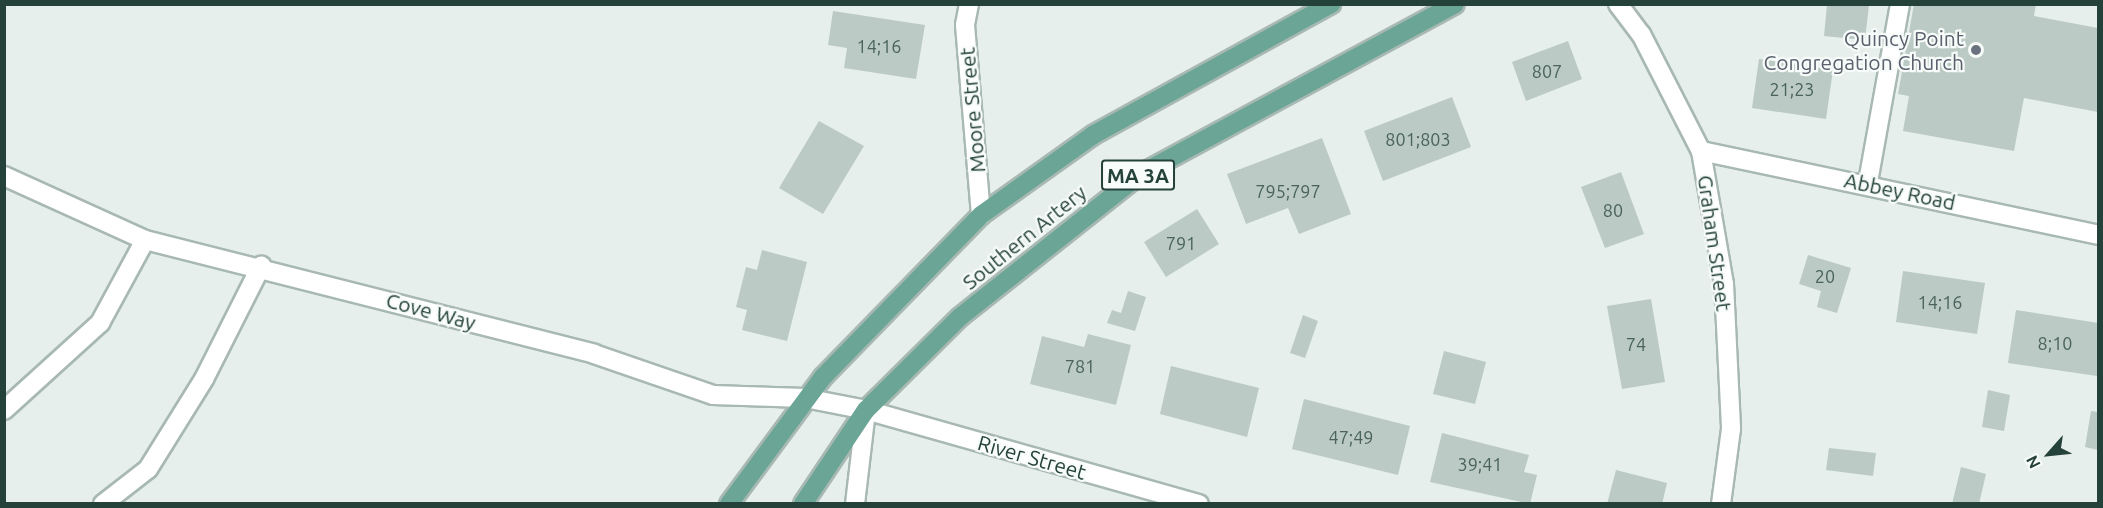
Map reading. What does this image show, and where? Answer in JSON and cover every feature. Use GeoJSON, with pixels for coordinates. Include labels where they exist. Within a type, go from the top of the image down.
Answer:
{"type":"FeatureCollection","features":[{"type":"Feature","properties":{"kind":"main road","name":"Southern Artery"},"geometry":{"type":"LineString","coordinates":[[729,504],[805,398],[981,215],[1093,135],[1331,4]]}},
{"type":"Feature","properties":{"kind":"main road","name":"Southern Artery"},"geometry":{"type":"LineString","coordinates":[[803,504],[866,410],[1002,281],[1139,175],[1455,4]]}},
{"type":"Feature","properties":{"kind":"street","name":"Moore Street"},"geometry":{"type":"LineString","coordinates":[[969,4],[965,24],[981,215]]}},
{"type":"Feature","properties":{"kind":"street","name":"Graham Street"},"geometry":{"type":"LineString","coordinates":[[1618,4],[1641,34],[1701,151],[1724,284],[1731,429],[1721,504]]}},
{"type":"Feature","properties":{"kind":"street"},"geometry":{"type":"LineString","coordinates":[[1868,183],[1900,4]]}},
{"type":"Feature","properties":{"kind":"street","name":"Abbey Road"},"geometry":{"type":"LineString","coordinates":[[1701,151],[1868,183],[2098,235]]}},
{"type":"Feature","properties":{"kind":"street","name":"Cove Way"},"geometry":{"type":"LineString","coordinates":[[4,176],[145,240],[261,266],[594,354],[713,395],[805,398],[866,410]]}},
{"type":"Feature","properties":{"kind":"street"},"geometry":{"type":"LineString","coordinates":[[4,410],[100,323],[145,240]]}},
{"type":"Feature","properties":{"kind":"street"},"geometry":{"type":"LineString","coordinates":[[103,504],[148,469],[204,379],[261,266]]}},
{"type":"Feature","properties":{"kind":"street"},"geometry":{"type":"LineString","coordinates":[[855,504],[866,410]]}},
{"type":"Feature","properties":{"kind":"street","name":"River Street"},"geometry":{"type":"LineString","coordinates":[[866,410],[1198,504]]}},
{"type":"Feature","properties":{"kind":"building"},"geometry":{"type":"Polygon","coordinates":[[[1914,4],[2036,4],[2034,16],[2098,28],[2098,112],[2024,98],[2014,151],[1903,131],[1909,96],[1898,94],[1914,4]]]}},
{"type":"Feature","properties":{"kind":"building"},"geometry":{"type":"Polygon","coordinates":[[[1827,5],[1869,5],[1865,40],[1824,36],[1827,5]]]}},
{"type":"Feature","properties":{"kind":"building"},"geometry":{"type":"Polygon","coordinates":[[[833,11],[925,25],[916,79],[844,68],[847,48],[828,45],[833,11]]]}},
{"type":"Feature","properties":{"kind":"building"},"geometry":{"type":"Polygon","coordinates":[[[1568,41],[1582,79],[1526,101],[1512,62],[1568,41]]]}},
{"type":"Feature","properties":{"kind":"building"},"geometry":{"type":"Polygon","coordinates":[[[1759,59],[1833,70],[1826,119],[1752,108],[1759,59]]]}},
{"type":"Feature","properties":{"kind":"building"},"geometry":{"type":"Polygon","coordinates":[[[1452,97],[1471,147],[1383,181],[1364,131],[1452,97]]]}},
{"type":"Feature","properties":{"kind":"building"},"geometry":{"type":"Polygon","coordinates":[[[819,121],[864,146],[823,214],[779,188],[819,121]]]}},
{"type":"Feature","properties":{"kind":"building"},"geometry":{"type":"Polygon","coordinates":[[[1322,138],[1351,214],[1299,234],[1288,208],[1246,224],[1227,174],[1322,138]]]}},
{"type":"Feature","properties":{"kind":"building"},"geometry":{"type":"Polygon","coordinates":[[[1621,172],[1644,234],[1605,248],[1581,187],[1621,172]]]}},
{"type":"Feature","properties":{"kind":"building"},"geometry":{"type":"Polygon","coordinates":[[[1197,209],[1219,244],[1166,277],[1144,242],[1197,209]]]}},
{"type":"Feature","properties":{"kind":"building"},"geometry":{"type":"Polygon","coordinates":[[[762,250],[807,262],[787,341],[742,330],[747,310],[736,307],[746,267],[757,270],[762,250]]]}},
{"type":"Feature","properties":{"kind":"building"},"geometry":{"type":"Polygon","coordinates":[[[1808,255],[1851,268],[1837,313],[1817,307],[1821,291],[1799,284],[1808,255]]]}},
{"type":"Feature","properties":{"kind":"building"},"geometry":{"type":"Polygon","coordinates":[[[1903,271],[1985,283],[1977,334],[1896,322],[1903,271]]]}},
{"type":"Feature","properties":{"kind":"building"},"geometry":{"type":"Polygon","coordinates":[[[1128,291],[1146,297],[1135,331],[1107,323],[1112,310],[1121,313],[1128,291]]]}},
{"type":"Feature","properties":{"kind":"building"},"geometry":{"type":"Polygon","coordinates":[[[1651,299],[1665,382],[1622,389],[1607,306],[1651,299]]]}},
{"type":"Feature","properties":{"kind":"building"},"geometry":{"type":"Polygon","coordinates":[[[2016,310],[2098,323],[2097,376],[2008,363],[2016,310]]]}},
{"type":"Feature","properties":{"kind":"building"},"geometry":{"type":"Polygon","coordinates":[[[1303,315],[1318,321],[1305,358],[1290,353],[1303,315]]]}},
{"type":"Feature","properties":{"kind":"building"},"geometry":{"type":"Polygon","coordinates":[[[1088,334],[1131,345],[1116,405],[1030,384],[1042,336],[1084,347],[1088,334]]]}},
{"type":"Feature","properties":{"kind":"building"},"geometry":{"type":"Polygon","coordinates":[[[1444,351],[1486,362],[1475,404],[1433,394],[1444,351]]]}},
{"type":"Feature","properties":{"kind":"building"},"geometry":{"type":"Polygon","coordinates":[[[1171,366],[1259,388],[1247,437],[1160,414],[1171,366]]]}},
{"type":"Feature","properties":{"kind":"building"},"geometry":{"type":"Polygon","coordinates":[[[1988,390],[2010,395],[2004,431],[1982,427],[1988,390]]]}},
{"type":"Feature","properties":{"kind":"building"},"geometry":{"type":"Polygon","coordinates":[[[1304,399],[1410,426],[1398,475],[1292,449],[1304,399]]]}},
{"type":"Feature","properties":{"kind":"building"},"geometry":{"type":"Polygon","coordinates":[[[2091,411],[2098,412],[2098,450],[2085,447],[2091,411]]]}},
{"type":"Feature","properties":{"kind":"building"},"geometry":{"type":"Polygon","coordinates":[[[1442,433],[1529,455],[1524,472],[1537,475],[1530,504],[1430,482],[1442,433]]]}},
{"type":"Feature","properties":{"kind":"building"},"geometry":{"type":"Polygon","coordinates":[[[1829,448],[1876,453],[1873,476],[1826,470],[1829,448]]]}},
{"type":"Feature","properties":{"kind":"building"},"geometry":{"type":"Polygon","coordinates":[[[1961,467],[1986,474],[1979,504],[1952,504],[1961,467]]]}},
{"type":"Feature","properties":{"kind":"building"},"geometry":{"type":"Polygon","coordinates":[[[1616,470],[1667,483],[1662,504],[1607,504],[1616,470]]]}},
{"type":"Feature","properties":{"kind":"place","name":"Quincy Point Congregation Church"},"geometry":{"type":"Point","coordinates":[1976,50]}}]}
